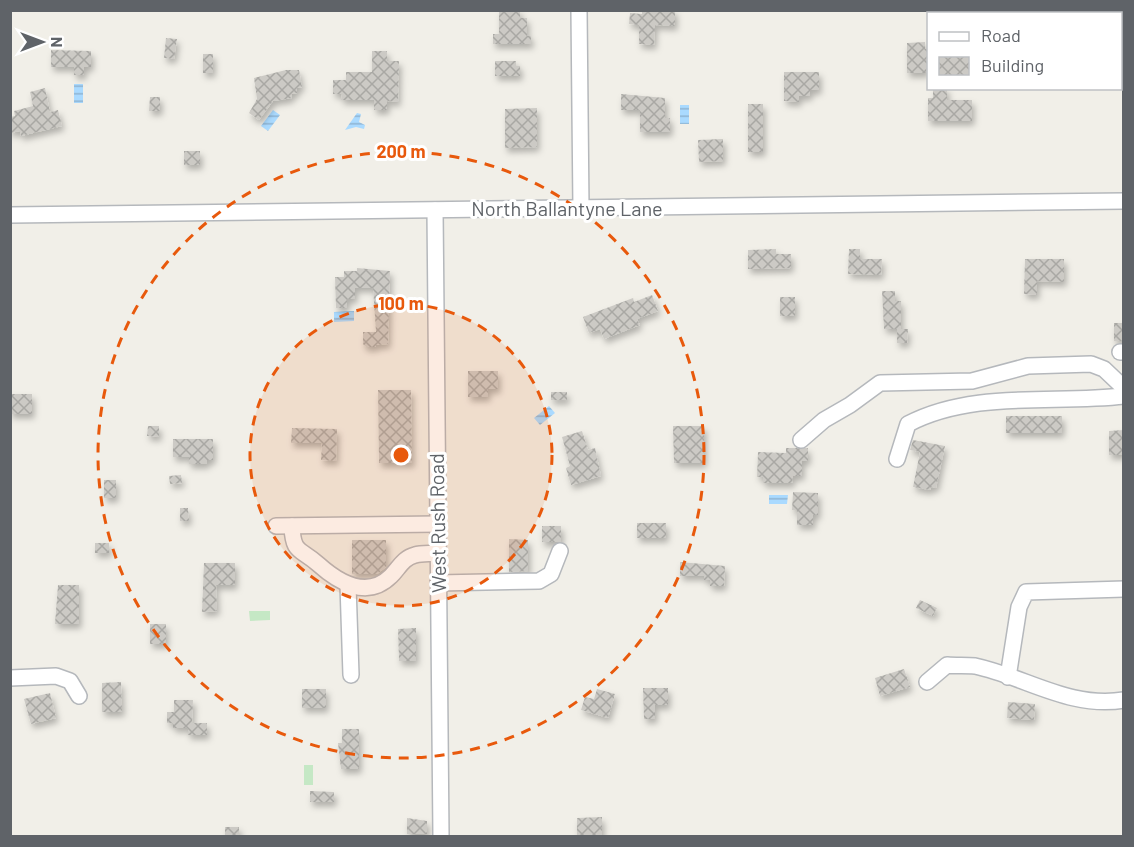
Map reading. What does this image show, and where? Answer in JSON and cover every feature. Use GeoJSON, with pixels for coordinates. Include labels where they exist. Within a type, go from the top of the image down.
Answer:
{"type":"FeatureCollection","features":[{"type":"Feature","properties":{"kind":"street"},"geometry":{"type":"LineString","coordinates":[[579,10],[581,209]]}},
{"type":"Feature","properties":{"kind":"street","name":"North Ballantyne Lane"},"geometry":{"type":"LineString","coordinates":[[10,215],[1124,201]]}},
{"type":"Feature","properties":{"kind":"street","name":"West Rush Road"},"geometry":{"type":"LineString","coordinates":[[435,210],[441,837]]}},
{"type":"Feature","properties":{"kind":"street"},"geometry":{"type":"LineString","coordinates":[[801,440],[825,420],[879,383],[972,381],[1028,366],[1082,364],[1104,369],[1124,388]]}},
{"type":"Feature","properties":{"kind":"street"},"geometry":{"type":"LineString","coordinates":[[897,459],[908,424],[928,413],[964,405],[1124,396]]}},
{"type":"Feature","properties":{"kind":"street"},"geometry":{"type":"LineString","coordinates":[[276,526],[438,524]]}},
{"type":"Feature","properties":{"kind":"street"},"geometry":{"type":"LineString","coordinates":[[292,526],[295,546],[300,554],[311,558],[332,577],[348,585],[378,586],[409,558],[438,554]]}},
{"type":"Feature","properties":{"kind":"street"},"geometry":{"type":"LineString","coordinates":[[438,583],[539,581],[551,574],[560,551]]}},
{"type":"Feature","properties":{"kind":"street"},"geometry":{"type":"LineString","coordinates":[[348,585],[351,675]]}},
{"type":"Feature","properties":{"kind":"street"},"geometry":{"type":"LineString","coordinates":[[1008,677],[1018,607],[1026,592],[1124,589]]}},
{"type":"Feature","properties":{"kind":"street"},"geometry":{"type":"LineString","coordinates":[[927,682],[947,665],[974,666],[1054,694],[1087,701],[1124,700]]}},
{"type":"Feature","properties":{"kind":"street"},"geometry":{"type":"LineString","coordinates":[[10,678],[56,676],[70,681],[79,696]]}},
{"type":"Feature","properties":{"kind":"green space"},"geometry":{"type":"Polygon","coordinates":[[[249,611],[270,611],[270,620],[250,621],[249,611]]]}},
{"type":"Feature","properties":{"kind":"green space"},"geometry":{"type":"Polygon","coordinates":[[[304,765],[313,765],[313,785],[304,785],[304,765]]]}},
{"type":"Feature","properties":{"kind":"water"},"geometry":{"type":"Polygon","coordinates":[[[74,84],[83,84],[83,103],[74,103],[74,84]]]}},
{"type":"Feature","properties":{"kind":"water"},"geometry":{"type":"Polygon","coordinates":[[[680,105],[689,105],[689,124],[680,124],[680,105]]]}},
{"type":"Feature","properties":{"kind":"water"},"geometry":{"type":"Polygon","coordinates":[[[273,110],[280,115],[268,131],[261,126],[273,110]]]}},
{"type":"Feature","properties":{"kind":"water"},"geometry":{"type":"Polygon","coordinates":[[[357,113],[361,114],[359,122],[365,125],[364,129],[356,127],[345,130],[357,113]]]}},
{"type":"Feature","properties":{"kind":"water"},"geometry":{"type":"Polygon","coordinates":[[[354,311],[354,321],[334,322],[334,312],[354,311]]]}},
{"type":"Feature","properties":{"kind":"water"},"geometry":{"type":"Polygon","coordinates":[[[549,406],[555,413],[540,425],[534,418],[549,406]]]}},
{"type":"Feature","properties":{"kind":"water"},"geometry":{"type":"Polygon","coordinates":[[[769,495],[788,495],[787,504],[769,504],[769,495]]]}},
{"type":"Feature","properties":{"kind":"building"},"geometry":{"type":"Polygon","coordinates":[[[499,10],[520,10],[520,18],[527,18],[527,36],[531,36],[531,44],[493,44],[493,34],[499,34],[499,10]]]}},
{"type":"Feature","properties":{"kind":"building"},"geometry":{"type":"Polygon","coordinates":[[[642,10],[675,10],[675,26],[655,25],[654,45],[639,44],[639,25],[629,24],[630,13],[642,14],[642,10]]]}},
{"type":"Feature","properties":{"kind":"building"},"geometry":{"type":"Polygon","coordinates":[[[166,38],[177,39],[174,59],[164,58],[166,38]]]}},
{"type":"Feature","properties":{"kind":"building"},"geometry":{"type":"Polygon","coordinates":[[[925,42],[926,73],[907,73],[907,43],[925,42]]]}},
{"type":"Feature","properties":{"kind":"building"},"geometry":{"type":"Polygon","coordinates":[[[51,50],[91,51],[91,67],[84,67],[84,75],[74,75],[74,67],[51,67],[51,50]]]}},
{"type":"Feature","properties":{"kind":"building"},"geometry":{"type":"Polygon","coordinates":[[[372,51],[387,51],[387,61],[399,61],[398,102],[387,101],[387,110],[374,110],[374,100],[341,100],[342,94],[333,94],[333,80],[346,80],[346,72],[372,72],[372,51]]]}},
{"type":"Feature","properties":{"kind":"building"},"geometry":{"type":"Polygon","coordinates":[[[203,54],[213,54],[213,73],[203,73],[203,54]]]}},
{"type":"Feature","properties":{"kind":"building"},"geometry":{"type":"Polygon","coordinates":[[[495,61],[516,61],[516,66],[520,66],[520,76],[495,76],[495,61]]]}},
{"type":"Feature","properties":{"kind":"building"},"geometry":{"type":"Polygon","coordinates":[[[286,70],[299,70],[302,87],[297,88],[297,93],[291,94],[292,98],[273,101],[259,120],[249,113],[257,99],[254,78],[286,70]]]}},
{"type":"Feature","properties":{"kind":"building"},"geometry":{"type":"Polygon","coordinates":[[[784,72],[819,72],[819,90],[810,90],[810,96],[799,96],[799,102],[784,101],[784,72]]]}},
{"type":"Feature","properties":{"kind":"building"},"geometry":{"type":"Polygon","coordinates":[[[45,88],[50,112],[58,110],[62,126],[21,136],[20,131],[10,133],[10,117],[15,116],[14,111],[33,106],[30,92],[45,88]]]}},
{"type":"Feature","properties":{"kind":"building"},"geometry":{"type":"Polygon","coordinates":[[[933,90],[947,90],[947,100],[972,100],[972,121],[928,121],[928,98],[933,98],[933,90]]]}},
{"type":"Feature","properties":{"kind":"building"},"geometry":{"type":"Polygon","coordinates":[[[621,94],[665,98],[665,118],[670,118],[670,132],[640,132],[640,110],[621,110],[621,94]]]}},
{"type":"Feature","properties":{"kind":"building"},"geometry":{"type":"Polygon","coordinates":[[[150,97],[160,97],[160,111],[149,111],[150,97]]]}},
{"type":"Feature","properties":{"kind":"building"},"geometry":{"type":"Polygon","coordinates":[[[748,104],[763,104],[763,152],[748,152],[748,104]]]}},
{"type":"Feature","properties":{"kind":"building"},"geometry":{"type":"Polygon","coordinates":[[[537,108],[537,147],[505,148],[505,109],[537,108]]]}},
{"type":"Feature","properties":{"kind":"building"},"geometry":{"type":"Polygon","coordinates":[[[723,139],[723,161],[699,162],[698,140],[723,139]]]}},
{"type":"Feature","properties":{"kind":"building"},"geometry":{"type":"Polygon","coordinates":[[[184,151],[200,151],[200,165],[184,165],[184,151]]]}},
{"type":"Feature","properties":{"kind":"building"},"geometry":{"type":"Polygon","coordinates":[[[776,249],[776,254],[791,254],[791,268],[748,269],[748,250],[776,249]]]}},
{"type":"Feature","properties":{"kind":"building"},"geometry":{"type":"Polygon","coordinates":[[[849,249],[860,249],[860,259],[882,259],[881,275],[848,274],[849,249]]]}},
{"type":"Feature","properties":{"kind":"building"},"geometry":{"type":"Polygon","coordinates":[[[1025,259],[1064,259],[1064,282],[1037,281],[1037,295],[1024,294],[1025,259]]]}},
{"type":"Feature","properties":{"kind":"building"},"geometry":{"type":"Polygon","coordinates":[[[357,268],[390,271],[388,344],[366,347],[363,344],[363,332],[376,332],[373,288],[355,288],[355,299],[347,299],[347,308],[336,308],[335,277],[344,277],[344,271],[357,271],[357,268]]]}},
{"type":"Feature","properties":{"kind":"building"},"geometry":{"type":"Polygon","coordinates":[[[882,291],[895,291],[895,301],[901,301],[901,329],[908,329],[907,343],[897,343],[897,329],[884,329],[882,291]]]}},
{"type":"Feature","properties":{"kind":"building"},"geometry":{"type":"Polygon","coordinates":[[[652,295],[658,311],[637,319],[640,325],[604,339],[600,329],[589,333],[583,317],[633,298],[634,302],[652,295]]]}},
{"type":"Feature","properties":{"kind":"building"},"geometry":{"type":"Polygon","coordinates":[[[780,297],[795,297],[795,316],[780,316],[780,297]]]}},
{"type":"Feature","properties":{"kind":"building"},"geometry":{"type":"Polygon","coordinates":[[[1114,323],[1124,323],[1124,341],[1114,341],[1114,323]]]}},
{"type":"Feature","properties":{"kind":"building"},"geometry":{"type":"Polygon","coordinates":[[[468,371],[498,371],[498,389],[488,389],[488,397],[468,397],[468,371]]]}},
{"type":"Feature","properties":{"kind":"building"},"geometry":{"type":"Polygon","coordinates":[[[378,390],[411,390],[412,463],[379,463],[378,390]]]}},
{"type":"Feature","properties":{"kind":"building"},"geometry":{"type":"Polygon","coordinates":[[[551,392],[567,392],[567,400],[551,400],[551,392]]]}},
{"type":"Feature","properties":{"kind":"building"},"geometry":{"type":"Polygon","coordinates":[[[10,394],[32,394],[32,414],[10,414],[10,394]]]}},
{"type":"Feature","properties":{"kind":"building"},"geometry":{"type":"Polygon","coordinates":[[[1006,416],[1062,416],[1062,433],[1006,433],[1006,416]]]}},
{"type":"Feature","properties":{"kind":"building"},"geometry":{"type":"Polygon","coordinates":[[[148,426],[159,426],[159,437],[147,436],[148,426]]]}},
{"type":"Feature","properties":{"kind":"building"},"geometry":{"type":"Polygon","coordinates":[[[673,426],[704,426],[704,463],[674,463],[673,426]]]}},
{"type":"Feature","properties":{"kind":"building"},"geometry":{"type":"Polygon","coordinates":[[[292,428],[337,429],[336,461],[321,460],[322,443],[291,443],[292,428]]]}},
{"type":"Feature","properties":{"kind":"building"},"geometry":{"type":"Polygon","coordinates":[[[1124,430],[1124,455],[1109,455],[1109,431],[1124,430]]]}},
{"type":"Feature","properties":{"kind":"building"},"geometry":{"type":"Polygon","coordinates":[[[582,431],[588,450],[595,448],[601,476],[571,485],[566,468],[570,466],[562,437],[582,431]]]}},
{"type":"Feature","properties":{"kind":"building"},"geometry":{"type":"Polygon","coordinates":[[[173,439],[213,439],[213,460],[207,460],[207,464],[189,464],[189,457],[173,457],[173,439]]]}},
{"type":"Feature","properties":{"kind":"building"},"geometry":{"type":"Polygon","coordinates":[[[913,440],[945,446],[936,488],[931,487],[930,490],[913,487],[920,452],[910,450],[913,440]]]}},
{"type":"Feature","properties":{"kind":"building"},"geometry":{"type":"Polygon","coordinates":[[[786,448],[808,448],[808,461],[802,461],[802,476],[793,476],[792,483],[763,483],[763,477],[757,477],[758,452],[786,453],[786,448]]]}},
{"type":"Feature","properties":{"kind":"building"},"geometry":{"type":"Polygon","coordinates":[[[181,475],[182,483],[170,484],[169,476],[181,475]]]}},
{"type":"Feature","properties":{"kind":"building"},"geometry":{"type":"Polygon","coordinates":[[[104,480],[116,480],[116,498],[104,498],[104,480]]]}},
{"type":"Feature","properties":{"kind":"building"},"geometry":{"type":"Polygon","coordinates":[[[793,492],[818,493],[818,515],[813,515],[813,525],[797,525],[797,510],[792,510],[793,492]]]}},
{"type":"Feature","properties":{"kind":"building"},"geometry":{"type":"Polygon","coordinates":[[[180,508],[188,508],[189,521],[180,521],[180,508]]]}},
{"type":"Feature","properties":{"kind":"building"},"geometry":{"type":"Polygon","coordinates":[[[637,523],[666,523],[666,538],[637,538],[637,523]]]}},
{"type":"Feature","properties":{"kind":"building"},"geometry":{"type":"Polygon","coordinates":[[[542,526],[561,526],[561,542],[542,542],[542,526]]]}},
{"type":"Feature","properties":{"kind":"building"},"geometry":{"type":"Polygon","coordinates":[[[509,539],[528,540],[528,571],[509,572],[509,539]]]}},
{"type":"Feature","properties":{"kind":"building"},"geometry":{"type":"Polygon","coordinates":[[[352,540],[386,540],[386,567],[377,574],[352,574],[352,540]]]}},
{"type":"Feature","properties":{"kind":"building"},"geometry":{"type":"Polygon","coordinates":[[[95,543],[109,543],[109,553],[95,553],[95,543]]]}},
{"type":"Feature","properties":{"kind":"building"},"geometry":{"type":"Polygon","coordinates":[[[680,562],[725,566],[724,586],[710,586],[710,580],[704,580],[704,576],[680,576],[680,562]]]}},
{"type":"Feature","properties":{"kind":"building"},"geometry":{"type":"Polygon","coordinates":[[[204,563],[235,563],[235,585],[216,585],[217,611],[202,612],[204,563]]]}},
{"type":"Feature","properties":{"kind":"building"},"geometry":{"type":"Polygon","coordinates":[[[58,585],[79,585],[79,624],[55,624],[58,585]]]}},
{"type":"Feature","properties":{"kind":"building"},"geometry":{"type":"Polygon","coordinates":[[[920,600],[937,608],[933,616],[916,608],[920,600]]]}},
{"type":"Feature","properties":{"kind":"building"},"geometry":{"type":"Polygon","coordinates":[[[150,624],[166,624],[166,644],[150,644],[150,624]]]}},
{"type":"Feature","properties":{"kind":"building"},"geometry":{"type":"Polygon","coordinates":[[[416,628],[416,661],[399,661],[398,629],[416,628]]]}},
{"type":"Feature","properties":{"kind":"building"},"geometry":{"type":"Polygon","coordinates":[[[904,669],[910,687],[880,696],[875,678],[904,669]]]}},
{"type":"Feature","properties":{"kind":"building"},"geometry":{"type":"Polygon","coordinates":[[[121,682],[122,712],[102,712],[102,683],[121,682]]]}},
{"type":"Feature","properties":{"kind":"building"},"geometry":{"type":"Polygon","coordinates":[[[643,688],[668,688],[668,705],[655,705],[655,719],[644,719],[643,688]]]}},
{"type":"Feature","properties":{"kind":"building"},"geometry":{"type":"Polygon","coordinates":[[[302,689],[326,689],[326,708],[302,708],[302,689]]]}},
{"type":"Feature","properties":{"kind":"building"},"geometry":{"type":"Polygon","coordinates":[[[597,689],[615,694],[608,718],[581,710],[585,697],[594,699],[597,689]]]}},
{"type":"Feature","properties":{"kind":"building"},"geometry":{"type":"Polygon","coordinates":[[[50,693],[56,718],[31,724],[24,699],[50,693]]]}},
{"type":"Feature","properties":{"kind":"building"},"geometry":{"type":"Polygon","coordinates":[[[174,700],[193,700],[192,723],[207,723],[207,735],[188,735],[188,728],[173,728],[173,723],[167,723],[167,712],[174,712],[174,700]]]}},
{"type":"Feature","properties":{"kind":"building"},"geometry":{"type":"Polygon","coordinates":[[[1008,702],[1035,704],[1034,720],[1007,718],[1008,702]]]}},
{"type":"Feature","properties":{"kind":"building"},"geometry":{"type":"Polygon","coordinates":[[[342,729],[359,729],[359,769],[341,769],[338,743],[342,743],[342,729]]]}},
{"type":"Feature","properties":{"kind":"building"},"geometry":{"type":"Polygon","coordinates":[[[310,791],[334,792],[334,802],[310,802],[310,791]]]}},
{"type":"Feature","properties":{"kind":"building"},"geometry":{"type":"Polygon","coordinates":[[[602,817],[602,837],[577,837],[577,818],[602,817]]]}},
{"type":"Feature","properties":{"kind":"building"},"geometry":{"type":"Polygon","coordinates":[[[407,818],[427,821],[427,834],[407,834],[407,818]]]}},
{"type":"Feature","properties":{"kind":"building"},"geometry":{"type":"Polygon","coordinates":[[[225,827],[239,827],[239,837],[225,837],[225,827]]]}}]}
